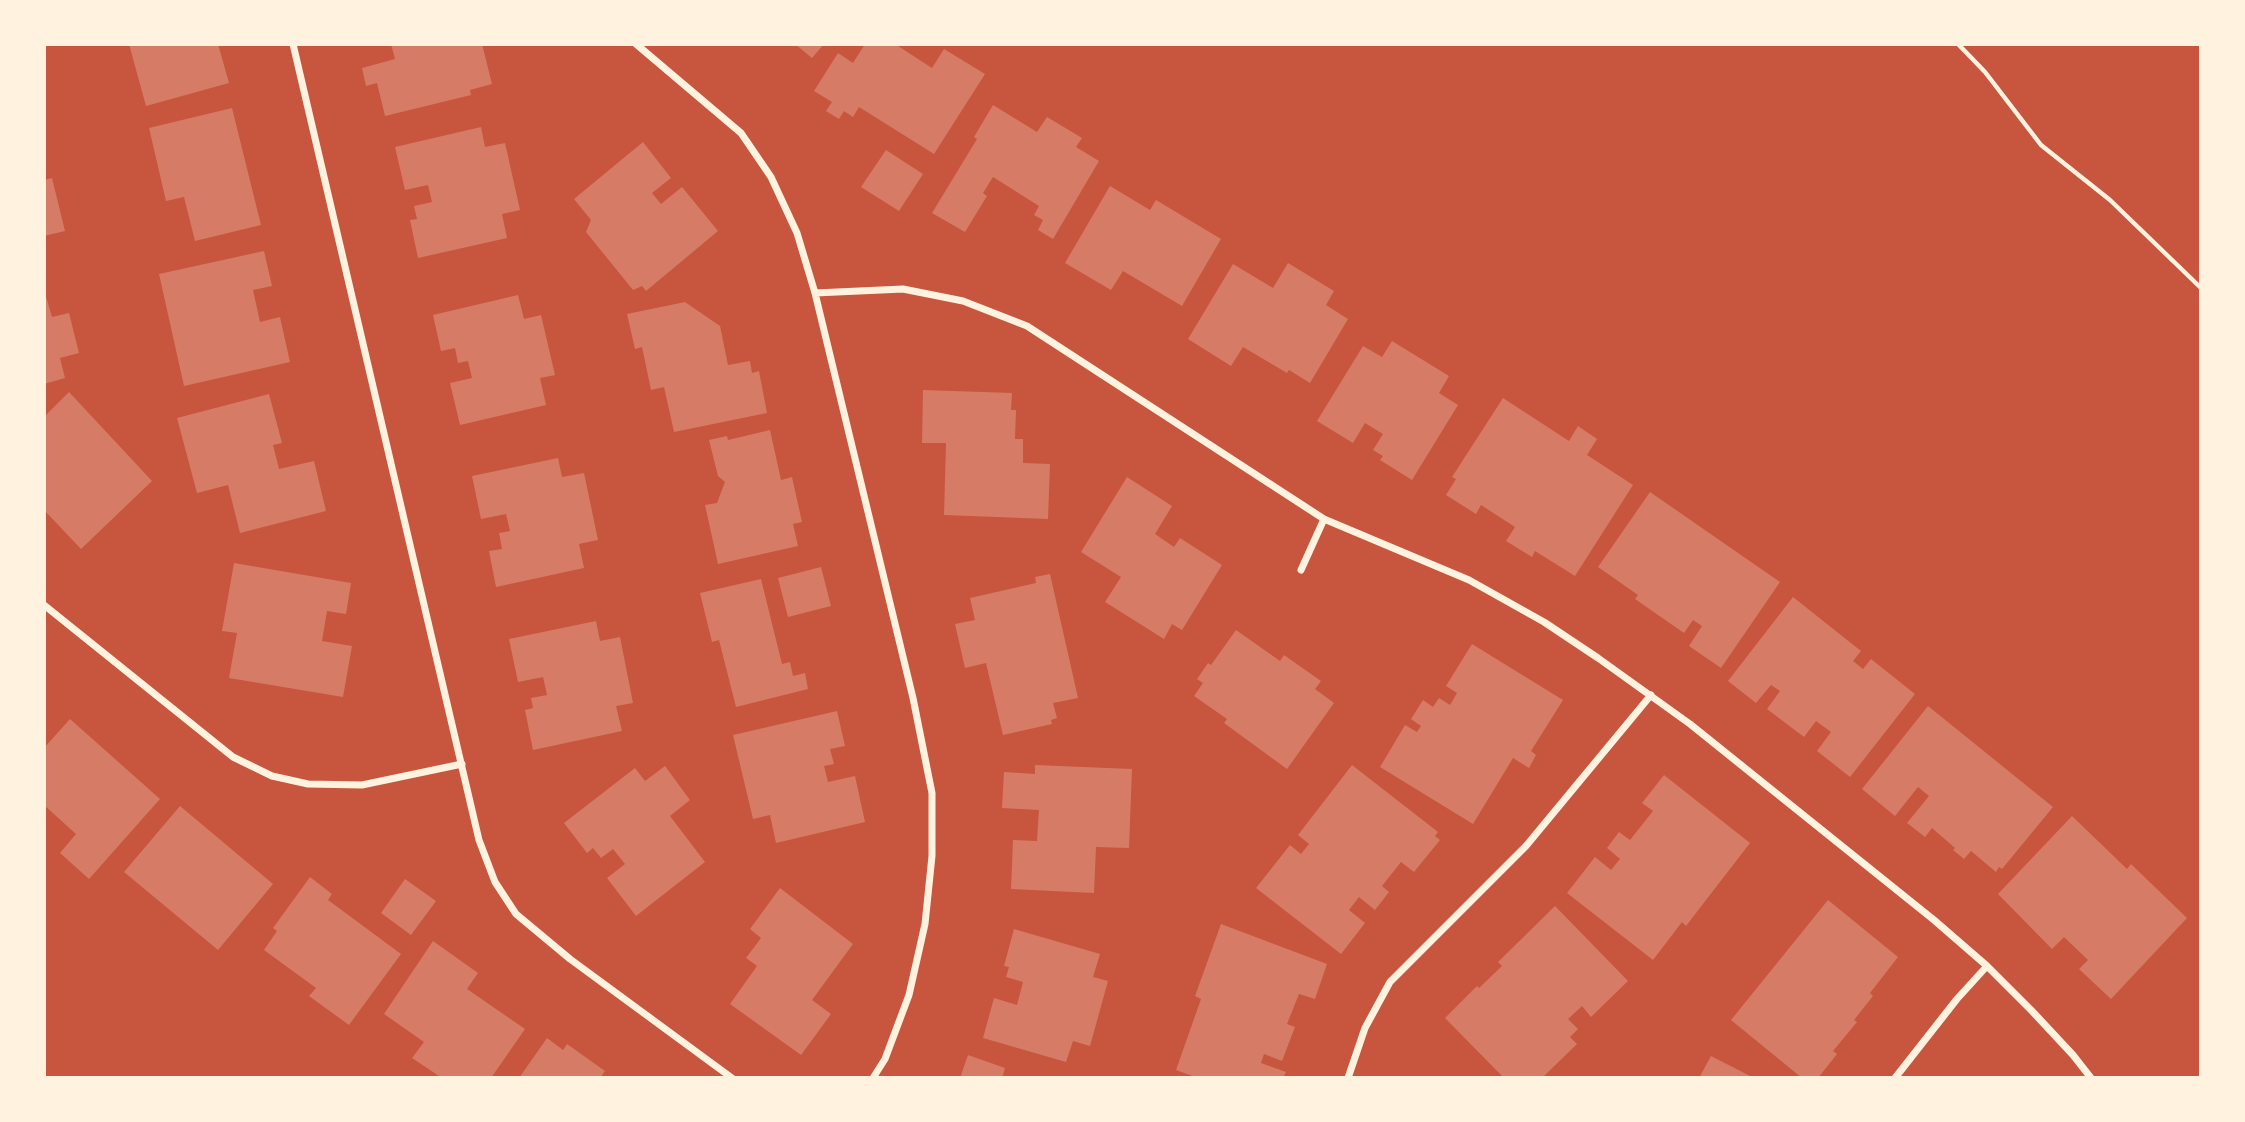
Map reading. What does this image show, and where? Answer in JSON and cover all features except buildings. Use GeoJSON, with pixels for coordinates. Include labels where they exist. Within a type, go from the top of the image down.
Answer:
{"type":"FeatureCollection","features":[{"type":"Feature","properties":{"kind":"street"},"geometry":{"type":"LineString","coordinates":[[293,44],[479,840],[495,882],[516,914],[570,959],[732,1078]]}},
{"type":"Feature","properties":{"kind":"street"},"geometry":{"type":"LineString","coordinates":[[636,44],[741,133],[771,177],[797,233],[816,293],[913,698],[932,793],[932,856],[925,924],[909,995],[885,1059],[873,1078]]}},
{"type":"Feature","properties":{"kind":"street"},"geometry":{"type":"LineString","coordinates":[[816,293],[903,289],[963,301],[1027,326],[1324,519],[1469,580],[1544,622],[1651,695],[1934,920],[1987,966],[2032,1011],[2091,1078]]}},
{"type":"Feature","properties":{"kind":"street"},"geometry":{"type":"LineString","coordinates":[[1301,570],[1324,519]]}},
{"type":"Feature","properties":{"kind":"street"},"geometry":{"type":"LineString","coordinates":[[44,605],[233,757],[272,776],[308,784],[362,785],[463,764]]}},
{"type":"Feature","properties":{"kind":"street"},"geometry":{"type":"LineString","coordinates":[[1348,1078],[1365,1028],[1390,982],[1525,846],[1651,695]]}},
{"type":"Feature","properties":{"kind":"street"},"geometry":{"type":"LineString","coordinates":[[1895,1078],[1957,999],[1987,966]]}},
{"type":"Feature","properties":{"kind":"path"},"geometry":{"type":"LineString","coordinates":[[1958,44],[1985,72],[2041,145],[2110,200],[2201,288]]}}]}
